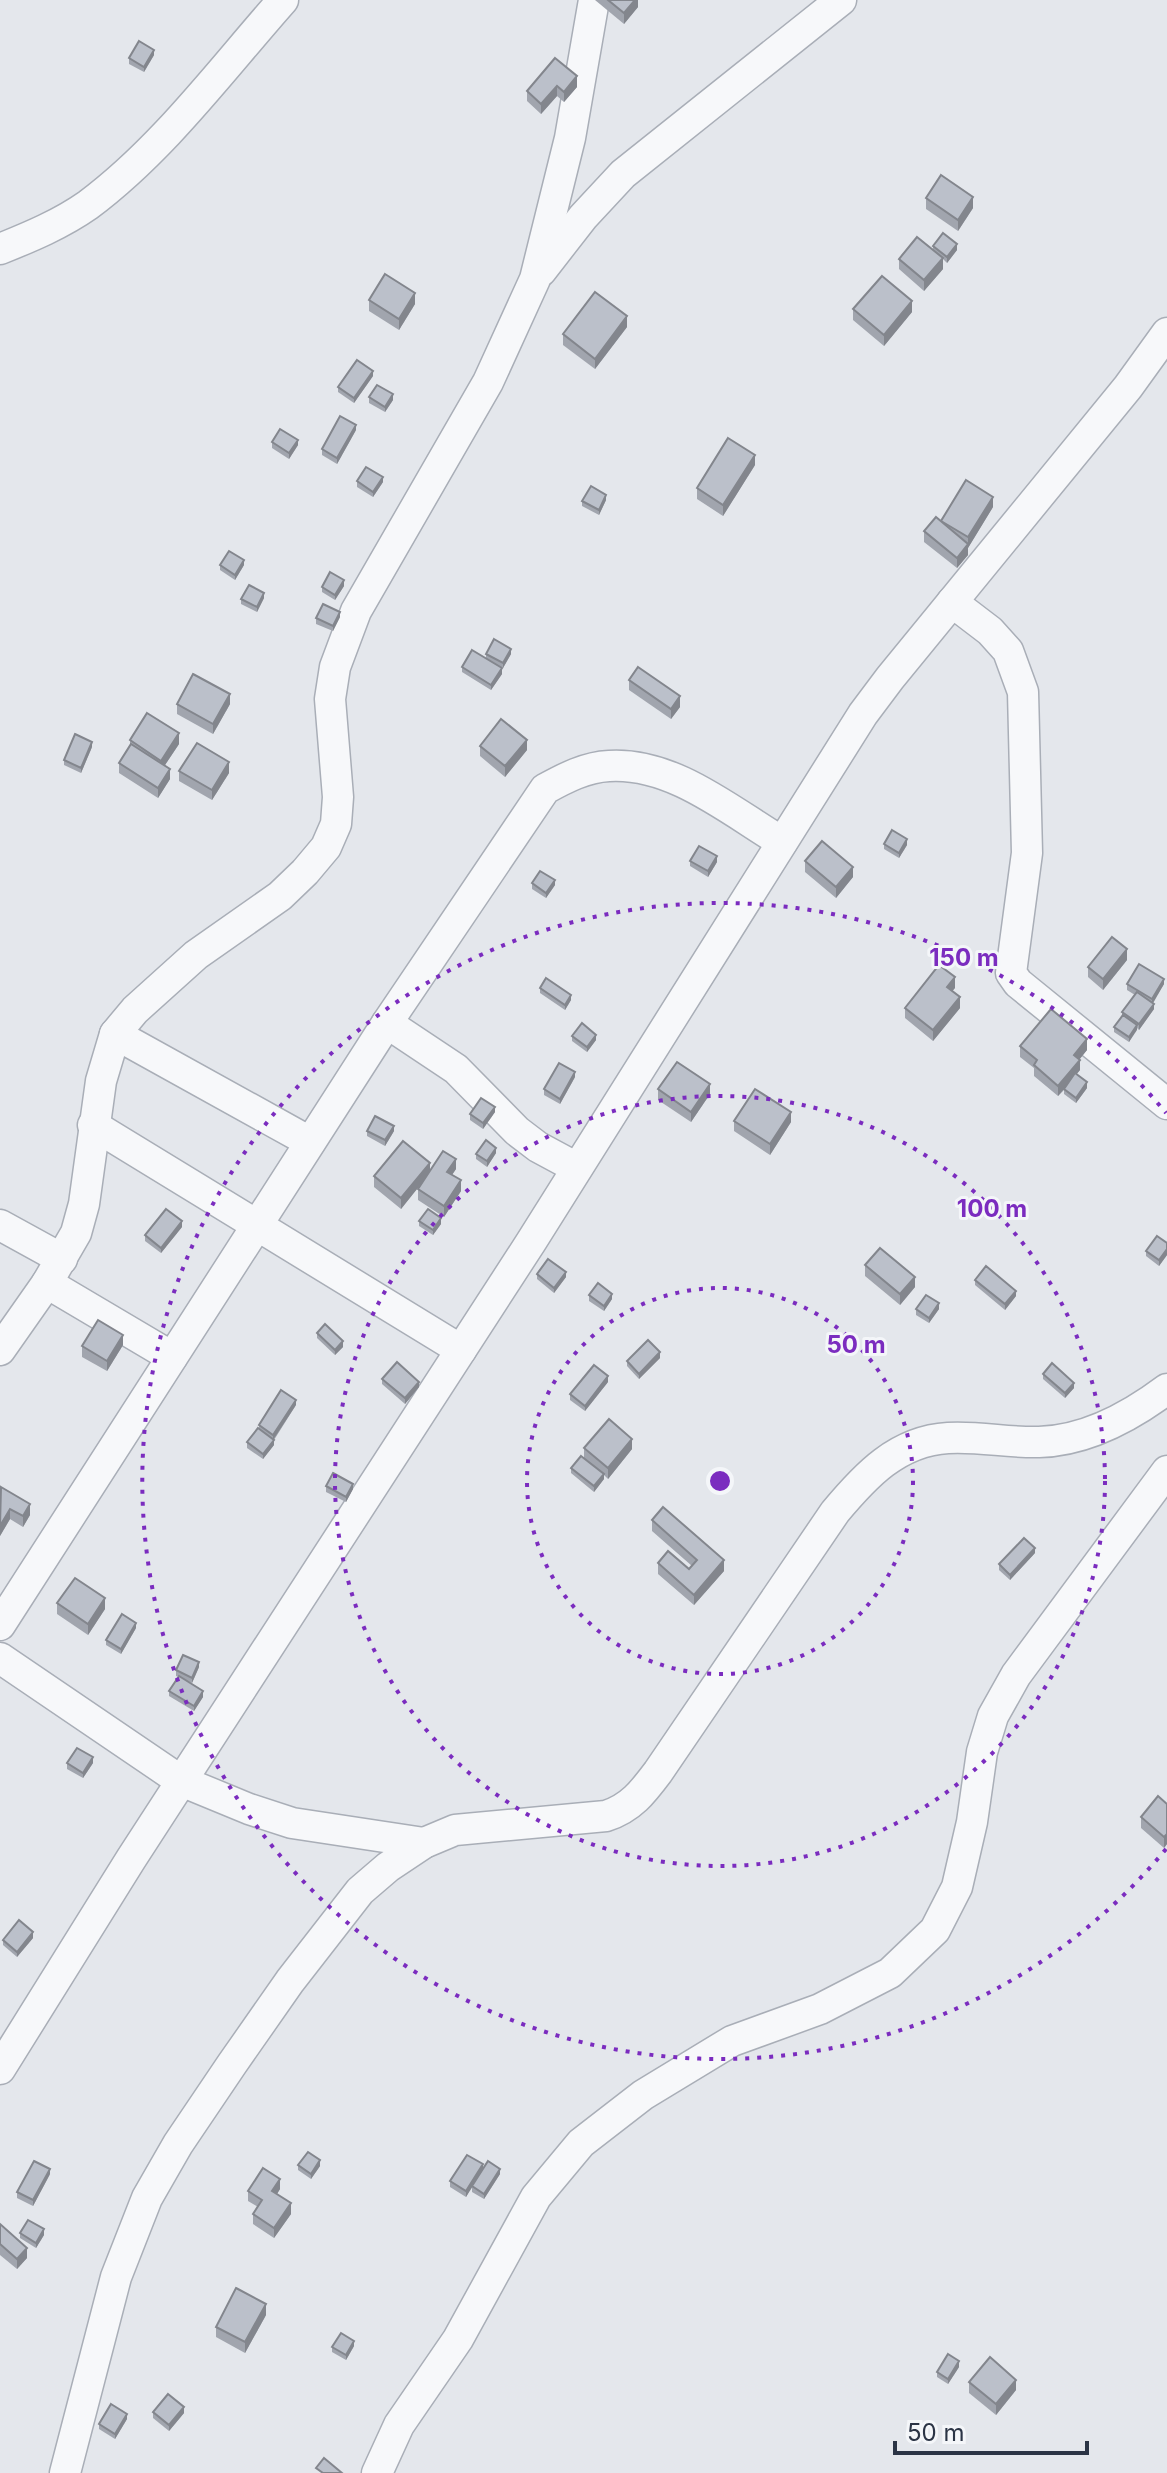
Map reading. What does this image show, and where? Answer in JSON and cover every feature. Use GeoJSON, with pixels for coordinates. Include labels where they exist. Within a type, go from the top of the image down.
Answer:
{"type":"FeatureCollection","features":[{"type":"Feature","properties":{"kind":"street"},"geometry":{"type":"LineString","coordinates":[[0,249],[38,234],[87,205],[152,150],[283,0]]}},
{"type":"Feature","properties":{"kind":"street"},"geometry":{"type":"LineString","coordinates":[[0,1350],[76,1233],[84,1204],[101,1081],[115,1034],[135,1010],[196,955],[280,896],[326,847],[336,824],[338,797],[330,699],[335,667],[356,611],[488,382],[535,279],[570,138],[594,0]]}},
{"type":"Feature","properties":{"kind":"street"},"geometry":{"type":"LineString","coordinates":[[535,279],[583,217],[623,174],[841,0]]}},
{"type":"Feature","properties":{"kind":"street"},"geometry":{"type":"LineString","coordinates":[[0,2069],[181,1781],[577,1168],[863,714],[1128,387],[1167,333]]}},
{"type":"Feature","properties":{"kind":"street"},"geometry":{"type":"LineString","coordinates":[[952,602],[990,631],[1008,651],[1023,692],[1027,853],[1011,973],[1018,983],[1167,1104]]}},
{"type":"Feature","properties":{"kind":"street"},"geometry":{"type":"LineString","coordinates":[[0,1625],[387,1023],[545,789],[576,773],[609,766],[649,769],[685,783],[782,842]]}},
{"type":"Feature","properties":{"kind":"street"},"geometry":{"type":"LineString","coordinates":[[387,1023],[456,1069],[517,1131],[538,1147],[577,1168]]}},
{"type":"Feature","properties":{"kind":"street"},"geometry":{"type":"LineString","coordinates":[[115,1034],[310,1142]]}},
{"type":"Feature","properties":{"kind":"street"},"geometry":{"type":"LineString","coordinates":[[93,1125],[461,1350]]}},
{"type":"Feature","properties":{"kind":"street"},"geometry":{"type":"LineString","coordinates":[[0,1225],[54,1271],[172,1357]]}},
{"type":"Feature","properties":{"kind":"street"},"geometry":{"type":"LineString","coordinates":[[65,2473],[116,2277],[147,2198],[178,2144],[290,1981],[360,1891],[424,1843],[455,1830],[606,1816],[636,1800],[835,1512],[860,1482],[888,1457],[919,1444],[948,1438],[1043,1442],[1090,1432],[1135,1413],[1167,1389]]}},
{"type":"Feature","properties":{"kind":"street"},"geometry":{"type":"LineString","coordinates":[[377,2473],[399,2425],[458,2339],[536,2197],[581,2143],[643,2095],[732,2041],[820,2009],[890,1973],[935,1930],[957,1887],[972,1822],[982,1752],[993,1716],[1016,1675],[1167,1471]]}},
{"type":"Feature","properties":{"kind":"street"},"geometry":{"type":"LineString","coordinates":[[0,1658],[181,1781],[292,1823],[424,1843]]}},
{"type":"Feature","properties":{"kind":"building"},"geometry":{"type":"Polygon","coordinates":[[[608,0],[635,0],[624,13],[608,0]]]}},
{"type":"Feature","properties":{"kind":"building"},"geometry":{"type":"Polygon","coordinates":[[[139,41],[154,50],[144,67],[129,58],[139,41]]]}},
{"type":"Feature","properties":{"kind":"building"},"geometry":{"type":"Polygon","coordinates":[[[555,58],[577,76],[564,92],[557,86],[541,104],[527,91],[555,58]]]}},
{"type":"Feature","properties":{"kind":"building"},"geometry":{"type":"Polygon","coordinates":[[[941,175],[973,197],[958,220],[926,198],[941,175]]]}},
{"type":"Feature","properties":{"kind":"building"},"geometry":{"type":"Polygon","coordinates":[[[943,233],[957,244],[947,257],[933,246],[943,233]]]}},
{"type":"Feature","properties":{"kind":"building"},"geometry":{"type":"Polygon","coordinates":[[[917,237],[943,258],[924,280],[899,259],[917,237]]]}},
{"type":"Feature","properties":{"kind":"building"},"geometry":{"type":"Polygon","coordinates":[[[385,274],[415,293],[399,319],[369,300],[385,274]]]}},
{"type":"Feature","properties":{"kind":"building"},"geometry":{"type":"Polygon","coordinates":[[[882,276],[912,301],[884,335],[853,309],[882,276]]]}},
{"type":"Feature","properties":{"kind":"building"},"geometry":{"type":"Polygon","coordinates":[[[595,292],[627,316],[595,359],[563,334],[595,292]]]}},
{"type":"Feature","properties":{"kind":"building"},"geometry":{"type":"Polygon","coordinates":[[[357,360],[373,371],[354,398],[338,387],[357,360]]]}},
{"type":"Feature","properties":{"kind":"building"},"geometry":{"type":"Polygon","coordinates":[[[377,385],[393,394],[385,407],[369,397],[377,385]]]}},
{"type":"Feature","properties":{"kind":"building"},"geometry":{"type":"Polygon","coordinates":[[[340,416],[356,425],[337,458],[322,449],[340,416]]]}},
{"type":"Feature","properties":{"kind":"building"},"geometry":{"type":"Polygon","coordinates":[[[280,429],[298,440],[289,453],[272,442],[280,429]]]}},
{"type":"Feature","properties":{"kind":"building"},"geometry":{"type":"Polygon","coordinates":[[[728,438],[755,455],[723,505],[697,488],[728,438]]]}},
{"type":"Feature","properties":{"kind":"building"},"geometry":{"type":"Polygon","coordinates":[[[366,467],[383,477],[373,492],[357,481],[366,467]]]}},
{"type":"Feature","properties":{"kind":"building"},"geometry":{"type":"Polygon","coordinates":[[[966,480],[993,497],[968,537],[941,521],[966,480]]]}},
{"type":"Feature","properties":{"kind":"building"},"geometry":{"type":"Polygon","coordinates":[[[591,486],[606,495],[599,510],[582,501],[591,486]]]}},
{"type":"Feature","properties":{"kind":"building"},"geometry":{"type":"Polygon","coordinates":[[[936,517],[968,544],[957,558],[924,531],[936,517]]]}},
{"type":"Feature","properties":{"kind":"building"},"geometry":{"type":"Polygon","coordinates":[[[229,551],[244,560],[235,575],[220,565],[229,551]]]}},
{"type":"Feature","properties":{"kind":"building"},"geometry":{"type":"Polygon","coordinates":[[[330,572],[344,580],[335,595],[322,587],[330,572]]]}},
{"type":"Feature","properties":{"kind":"building"},"geometry":{"type":"Polygon","coordinates":[[[249,585],[264,593],[257,607],[241,599],[249,585]]]}},
{"type":"Feature","properties":{"kind":"building"},"geometry":{"type":"Polygon","coordinates":[[[323,604],[340,612],[333,626],[316,618],[323,604]]]}},
{"type":"Feature","properties":{"kind":"building"},"geometry":{"type":"Polygon","coordinates":[[[494,639],[511,649],[503,663],[486,654],[494,639]]]}},
{"type":"Feature","properties":{"kind":"building"},"geometry":{"type":"Polygon","coordinates":[[[472,650],[502,668],[491,685],[462,667],[472,650]]]}},
{"type":"Feature","properties":{"kind":"building"},"geometry":{"type":"Polygon","coordinates":[[[638,667],[680,696],[671,709],[629,680],[638,667]]]}},
{"type":"Feature","properties":{"kind":"building"},"geometry":{"type":"Polygon","coordinates":[[[193,674],[230,694],[213,724],[177,704],[193,674]]]}},
{"type":"Feature","properties":{"kind":"building"},"geometry":{"type":"Polygon","coordinates":[[[147,713],[179,733],[161,761],[130,740],[147,713]]]}},
{"type":"Feature","properties":{"kind":"building"},"geometry":{"type":"Polygon","coordinates":[[[501,719],[527,740],[505,766],[480,746],[501,719]]]}},
{"type":"Feature","properties":{"kind":"building"},"geometry":{"type":"Polygon","coordinates":[[[75,734],[92,742],[81,768],[64,760],[75,734]]]}},
{"type":"Feature","properties":{"kind":"building"},"geometry":{"type":"Polygon","coordinates":[[[197,743],[229,762],[212,790],[179,771],[197,743]]]}},
{"type":"Feature","properties":{"kind":"building"},"geometry":{"type":"Polygon","coordinates":[[[131,744],[170,769],[158,788],[119,763],[131,744]]]}},
{"type":"Feature","properties":{"kind":"building"},"geometry":{"type":"Polygon","coordinates":[[[892,830],[907,839],[899,853],[884,844],[892,830]]]}},
{"type":"Feature","properties":{"kind":"building"},"geometry":{"type":"Polygon","coordinates":[[[822,841],[853,867],[836,887],[805,861],[822,841]]]}},
{"type":"Feature","properties":{"kind":"building"},"geometry":{"type":"Polygon","coordinates":[[[699,846],[717,856],[708,871],[690,861],[699,846]]]}},
{"type":"Feature","properties":{"kind":"building"},"geometry":{"type":"Polygon","coordinates":[[[540,871],[555,880],[546,893],[532,883],[540,871]]]}},
{"type":"Feature","properties":{"kind":"building"},"geometry":{"type":"Polygon","coordinates":[[[1112,937],[1127,949],[1103,979],[1088,967],[1112,937]]]}},
{"type":"Feature","properties":{"kind":"building"},"geometry":{"type":"Polygon","coordinates":[[[1139,964],[1164,979],[1152,999],[1127,984],[1139,964]]]}},
{"type":"Feature","properties":{"kind":"building"},"geometry":{"type":"Polygon","coordinates":[[[939,965],[955,977],[947,987],[960,997],[933,1030],[905,1008],[939,965]]]}},
{"type":"Feature","properties":{"kind":"building"},"geometry":{"type":"Polygon","coordinates":[[[546,978],[571,995],[565,1005],[540,988],[546,978]]]}},
{"type":"Feature","properties":{"kind":"building"},"geometry":{"type":"Polygon","coordinates":[[[1137,992],[1154,1004],[1139,1024],[1122,1012],[1137,992]]]}},
{"type":"Feature","properties":{"kind":"building"},"geometry":{"type":"Polygon","coordinates":[[[1051,1009],[1087,1039],[1074,1055],[1080,1060],[1058,1086],[1034,1065],[1037,1060],[1020,1046],[1051,1009]]]}},
{"type":"Feature","properties":{"kind":"building"},"geometry":{"type":"Polygon","coordinates":[[[1123,1015],[1137,1025],[1129,1037],[1114,1027],[1123,1015]]]}},
{"type":"Feature","properties":{"kind":"building"},"geometry":{"type":"Polygon","coordinates":[[[582,1023],[596,1035],[587,1047],[572,1036],[582,1023]]]}},
{"type":"Feature","properties":{"kind":"building"},"geometry":{"type":"Polygon","coordinates":[[[677,1062],[710,1084],[691,1112],[658,1089],[677,1062]]]}},
{"type":"Feature","properties":{"kind":"building"},"geometry":{"type":"Polygon","coordinates":[[[559,1063],[575,1072],[560,1099],[544,1089],[559,1063]]]}},
{"type":"Feature","properties":{"kind":"building"},"geometry":{"type":"Polygon","coordinates":[[[1075,1073],[1087,1082],[1076,1098],[1064,1089],[1075,1073]]]}},
{"type":"Feature","properties":{"kind":"building"},"geometry":{"type":"Polygon","coordinates":[[[755,1089],[791,1112],[770,1144],[734,1121],[755,1089]]]}},
{"type":"Feature","properties":{"kind":"building"},"geometry":{"type":"Polygon","coordinates":[[[481,1098],[495,1107],[483,1123],[470,1114],[481,1098]]]}},
{"type":"Feature","properties":{"kind":"building"},"geometry":{"type":"Polygon","coordinates":[[[375,1116],[394,1126],[385,1140],[367,1131],[375,1116]]]}},
{"type":"Feature","properties":{"kind":"building"},"geometry":{"type":"Polygon","coordinates":[[[486,1140],[496,1148],[487,1161],[476,1154],[486,1140]]]}},
{"type":"Feature","properties":{"kind":"building"},"geometry":{"type":"Polygon","coordinates":[[[403,1141],[430,1163],[401,1198],[374,1176],[403,1141]]]}},
{"type":"Feature","properties":{"kind":"building"},"geometry":{"type":"Polygon","coordinates":[[[443,1151],[456,1159],[447,1172],[461,1180],[444,1206],[418,1189],[443,1151]]]}},
{"type":"Feature","properties":{"kind":"building"},"geometry":{"type":"Polygon","coordinates":[[[166,1209],[182,1221],[161,1248],[145,1235],[166,1209]]]}},
{"type":"Feature","properties":{"kind":"building"},"geometry":{"type":"Polygon","coordinates":[[[428,1209],[441,1218],[433,1230],[419,1221],[428,1209]]]}},
{"type":"Feature","properties":{"kind":"building"},"geometry":{"type":"Polygon","coordinates":[[[1157,1236],[1167,1243],[1167,1249],[1159,1260],[1146,1251],[1157,1236]]]}},
{"type":"Feature","properties":{"kind":"building"},"geometry":{"type":"Polygon","coordinates":[[[880,1248],[915,1277],[900,1294],[865,1265],[880,1248]]]}},
{"type":"Feature","properties":{"kind":"building"},"geometry":{"type":"Polygon","coordinates":[[[548,1259],[566,1272],[554,1288],[537,1274],[548,1259]]]}},
{"type":"Feature","properties":{"kind":"building"},"geometry":{"type":"Polygon","coordinates":[[[986,1266],[1016,1291],[1005,1304],[975,1280],[986,1266]]]}},
{"type":"Feature","properties":{"kind":"building"},"geometry":{"type":"Polygon","coordinates":[[[598,1283],[612,1294],[604,1306],[589,1295],[598,1283]]]}},
{"type":"Feature","properties":{"kind":"building"},"geometry":{"type":"Polygon","coordinates":[[[926,1295],[939,1303],[929,1318],[916,1309],[926,1295]]]}},
{"type":"Feature","properties":{"kind":"building"},"geometry":{"type":"Polygon","coordinates":[[[98,1320],[123,1335],[107,1361],[82,1346],[98,1320]]]}},
{"type":"Feature","properties":{"kind":"building"},"geometry":{"type":"Polygon","coordinates":[[[325,1324],[343,1341],[335,1350],[317,1333],[325,1324]]]}},
{"type":"Feature","properties":{"kind":"building"},"geometry":{"type":"Polygon","coordinates":[[[648,1340],[660,1352],[639,1374],[627,1361],[648,1340]]]}},
{"type":"Feature","properties":{"kind":"building"},"geometry":{"type":"Polygon","coordinates":[[[397,1362],[419,1382],[405,1398],[382,1379],[397,1362]]]}},
{"type":"Feature","properties":{"kind":"building"},"geometry":{"type":"Polygon","coordinates":[[[1052,1363],[1074,1383],[1065,1393],[1043,1374],[1052,1363]]]}},
{"type":"Feature","properties":{"kind":"building"},"geometry":{"type":"Polygon","coordinates":[[[594,1365],[608,1376],[585,1406],[570,1394],[594,1365]]]}},
{"type":"Feature","properties":{"kind":"building"},"geometry":{"type":"Polygon","coordinates":[[[281,1390],[296,1400],[273,1435],[259,1425],[281,1390]]]}},
{"type":"Feature","properties":{"kind":"building"},"geometry":{"type":"Polygon","coordinates":[[[609,1419],[632,1439],[608,1468],[584,1448],[609,1419]]]}},
{"type":"Feature","properties":{"kind":"building"},"geometry":{"type":"Polygon","coordinates":[[[258,1428],[274,1440],[263,1454],[247,1442],[258,1428]]]}},
{"type":"Feature","properties":{"kind":"building"},"geometry":{"type":"Polygon","coordinates":[[[581,1456],[604,1474],[594,1486],[571,1468],[581,1456]]]}},
{"type":"Feature","properties":{"kind":"building"},"geometry":{"type":"Polygon","coordinates":[[[333,1473],[353,1484],[346,1497],[326,1486],[333,1473]]]}},
{"type":"Feature","properties":{"kind":"building"},"geometry":{"type":"Polygon","coordinates":[[[1,1487],[30,1504],[23,1516],[10,1509],[0,1526],[1,1487]]]}},
{"type":"Feature","properties":{"kind":"building"},"geometry":{"type":"Polygon","coordinates":[[[663,1507],[724,1560],[694,1595],[658,1563],[668,1551],[689,1569],[697,1560],[652,1520],[663,1507]]]}},
{"type":"Feature","properties":{"kind":"building"},"geometry":{"type":"Polygon","coordinates":[[[1024,1538],[1035,1548],[1010,1575],[999,1564],[1024,1538]]]}},
{"type":"Feature","properties":{"kind":"building"},"geometry":{"type":"Polygon","coordinates":[[[75,1578],[105,1598],[88,1624],[57,1603],[75,1578]]]}},
{"type":"Feature","properties":{"kind":"building"},"geometry":{"type":"Polygon","coordinates":[[[122,1614],[136,1623],[121,1649],[106,1640],[122,1614]]]}},
{"type":"Feature","properties":{"kind":"building"},"geometry":{"type":"Polygon","coordinates":[[[183,1655],[199,1662],[192,1678],[176,1670],[183,1655]]]}},
{"type":"Feature","properties":{"kind":"building"},"geometry":{"type":"Polygon","coordinates":[[[179,1676],[203,1691],[194,1706],[169,1691],[179,1676]]]}},
{"type":"Feature","properties":{"kind":"building"},"geometry":{"type":"Polygon","coordinates":[[[77,1748],[93,1757],[83,1773],[67,1763],[77,1748]]]}},
{"type":"Feature","properties":{"kind":"building"},"geometry":{"type":"Polygon","coordinates":[[[1158,1796],[1167,1804],[1167,1834],[1164,1837],[1141,1817],[1158,1796]]]}},
{"type":"Feature","properties":{"kind":"building"},"geometry":{"type":"Polygon","coordinates":[[[19,1920],[33,1932],[17,1952],[3,1940],[19,1920]]]}},
{"type":"Feature","properties":{"kind":"building"},"geometry":{"type":"Polygon","coordinates":[[[308,2152],[320,2160],[311,2174],[298,2165],[308,2152]]]}},
{"type":"Feature","properties":{"kind":"building"},"geometry":{"type":"Polygon","coordinates":[[[467,2155],[483,2164],[466,2191],[450,2181],[467,2155]]]}},
{"type":"Feature","properties":{"kind":"building"},"geometry":{"type":"Polygon","coordinates":[[[34,2161],[50,2169],[33,2200],[17,2192],[34,2161]]]}},
{"type":"Feature","properties":{"kind":"building"},"geometry":{"type":"Polygon","coordinates":[[[488,2161],[500,2169],[484,2194],[472,2186],[488,2161]]]}},
{"type":"Feature","properties":{"kind":"building"},"geometry":{"type":"Polygon","coordinates":[[[263,2168],[280,2179],[272,2191],[291,2203],[274,2228],[253,2214],[262,2200],[248,2191],[263,2168]]]}},
{"type":"Feature","properties":{"kind":"building"},"geometry":{"type":"Polygon","coordinates":[[[28,2220],[44,2229],[36,2243],[20,2233],[28,2220]]]}},
{"type":"Feature","properties":{"kind":"building"},"geometry":{"type":"Polygon","coordinates":[[[0,2224],[27,2248],[17,2259],[0,2244],[0,2224]]]}},
{"type":"Feature","properties":{"kind":"building"},"geometry":{"type":"Polygon","coordinates":[[[236,2288],[266,2304],[245,2342],[216,2327],[236,2288]]]}},
{"type":"Feature","properties":{"kind":"building"},"geometry":{"type":"Polygon","coordinates":[[[341,2333],[354,2341],[346,2355],[332,2347],[341,2333]]]}},
{"type":"Feature","properties":{"kind":"building"},"geometry":{"type":"Polygon","coordinates":[[[948,2354],[959,2361],[948,2379],[937,2372],[948,2354]]]}},
{"type":"Feature","properties":{"kind":"building"},"geometry":{"type":"Polygon","coordinates":[[[990,2357],[1016,2380],[996,2404],[969,2382],[990,2357]]]}},
{"type":"Feature","properties":{"kind":"building"},"geometry":{"type":"Polygon","coordinates":[[[168,2394],[184,2407],[169,2425],[153,2412],[168,2394]]]}},
{"type":"Feature","properties":{"kind":"building"},"geometry":{"type":"Polygon","coordinates":[[[111,2404],[127,2414],[115,2434],[99,2424],[111,2404]]]}},
{"type":"Feature","properties":{"kind":"building"},"geometry":{"type":"Polygon","coordinates":[[[324,2458],[342,2473],[323,2473],[316,2468],[324,2458]]]}}]}
